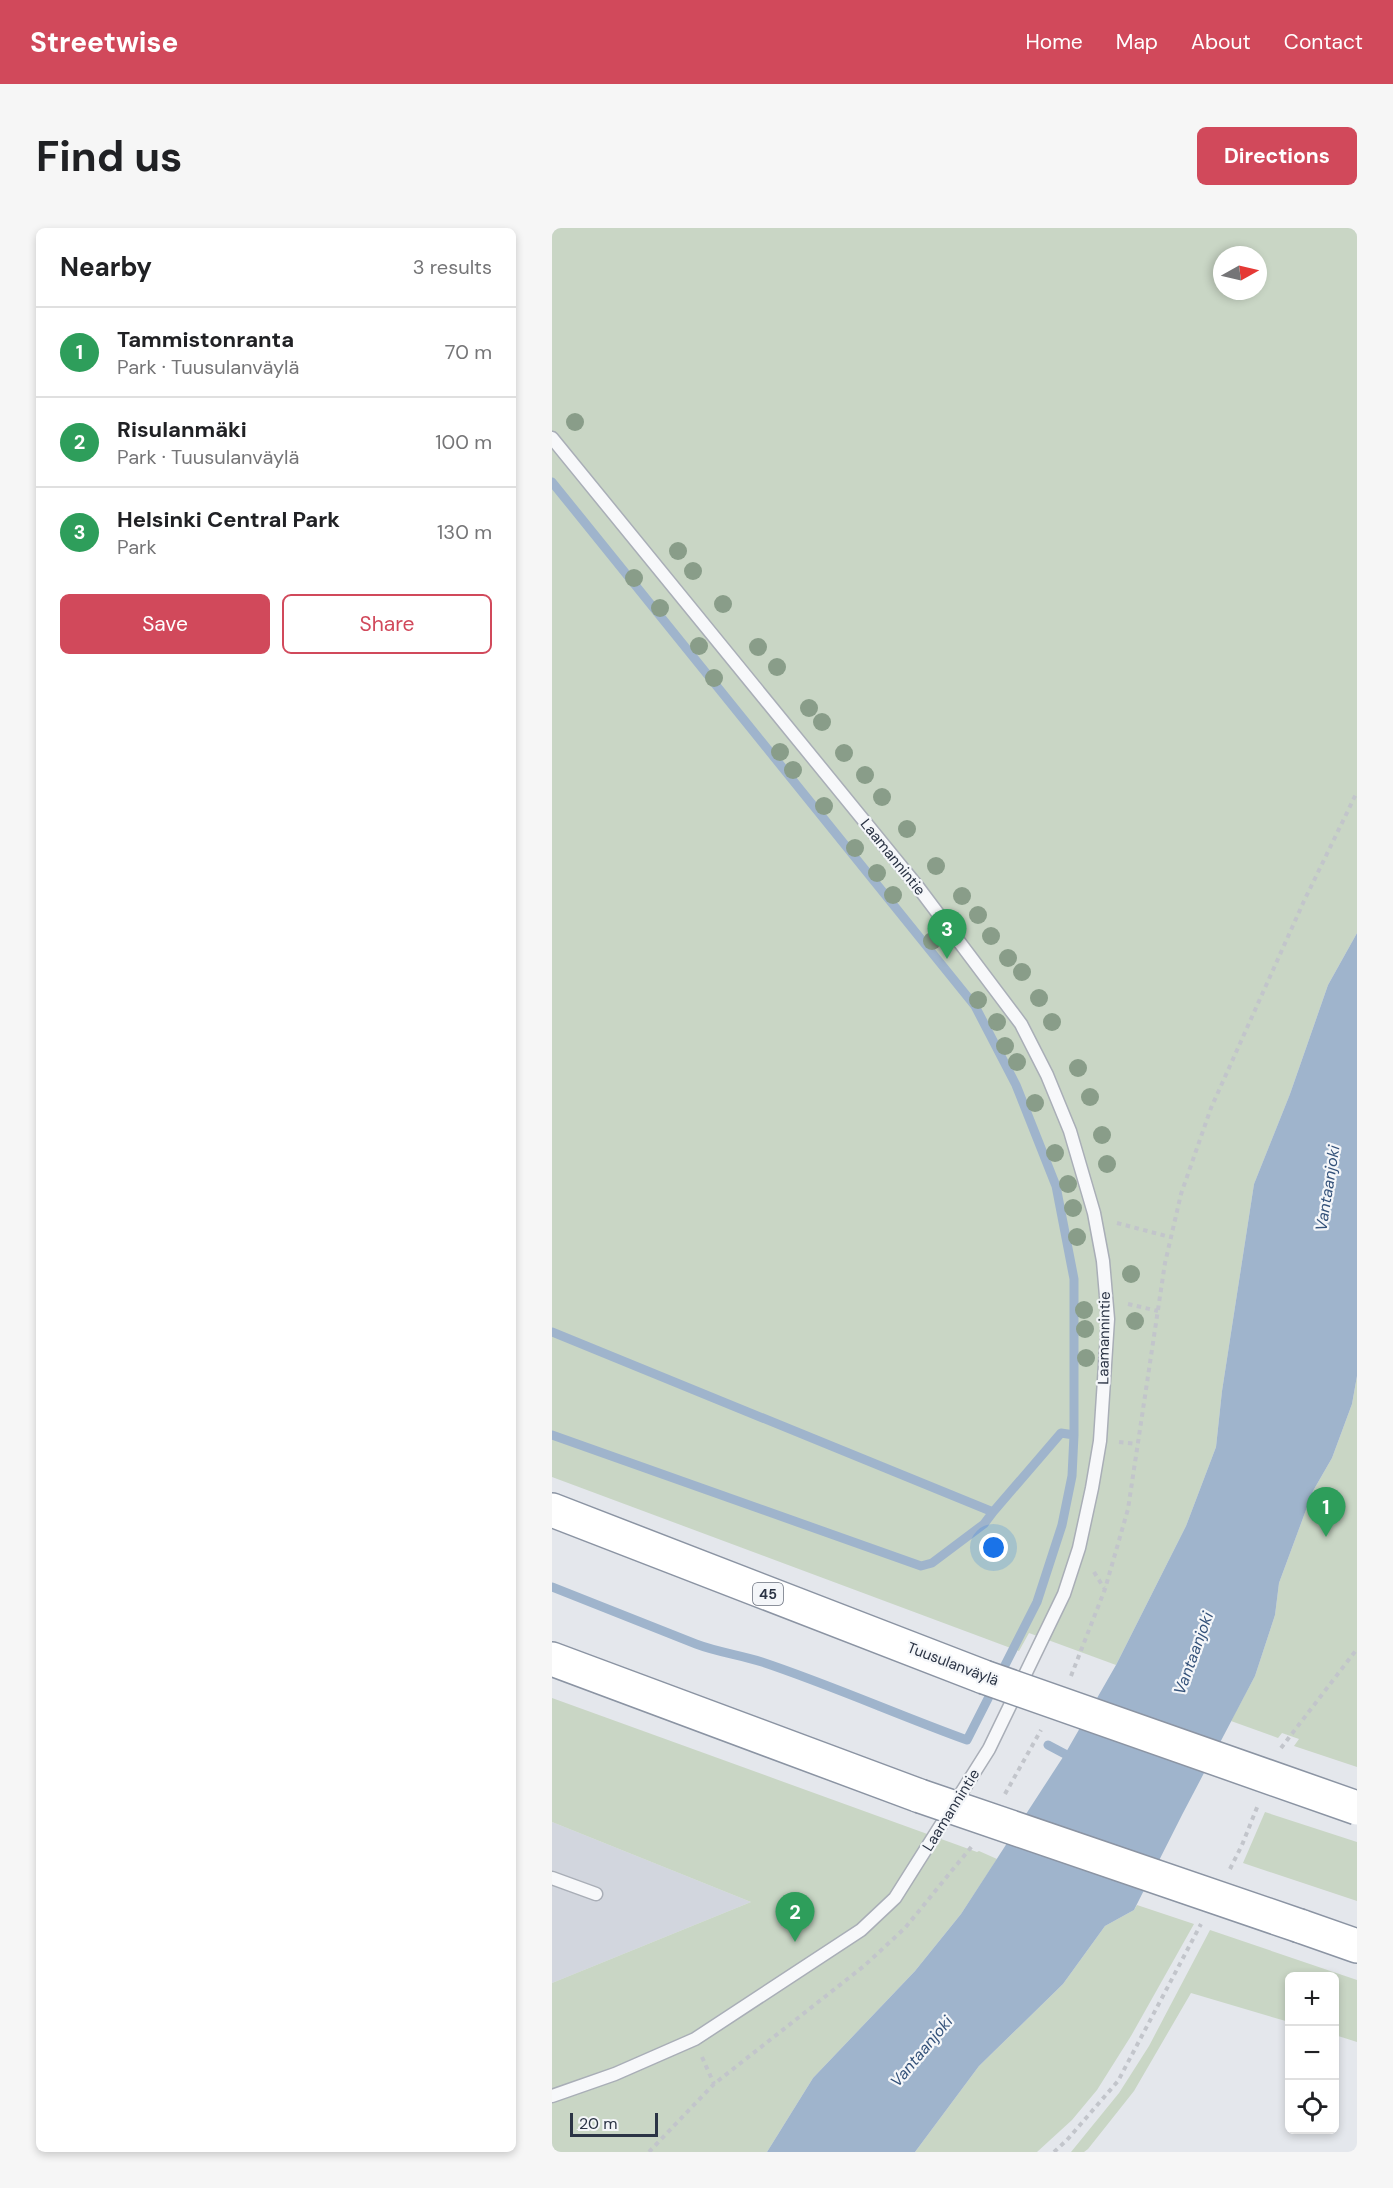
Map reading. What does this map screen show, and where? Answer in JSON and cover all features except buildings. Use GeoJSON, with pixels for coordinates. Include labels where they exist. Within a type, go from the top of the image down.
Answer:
{"type":"FeatureCollection","features":[{"type":"Feature","properties":{"kind":"highway","name":"Tuusulanväylä"},"geometry":{"type":"LineString","coordinates":[[552,1510],[984,1677],[1357,1808]]}},
{"type":"Feature","properties":{"kind":"highway"},"geometry":{"type":"LineString","coordinates":[[552,1659],[920,1796],[1357,1946]]}},
{"type":"Feature","properties":{"kind":"lane","name":"Laamannintie"},"geometry":{"type":"LineString","coordinates":[[552,438],[918,887],[1021,1024],[1047,1075],[1070,1131],[1095,1220],[1103,1261],[1108,1319],[1100,1441],[1079,1548],[1064,1594],[989,1749],[895,1898],[861,1930],[695,2039],[615,2074],[552,2096]]}},
{"type":"Feature","properties":{"kind":"lane"},"geometry":{"type":"LineString","coordinates":[[552,1878],[596,1894]]}},
{"type":"Feature","properties":{"kind":"path"},"geometry":{"type":"LineString","coordinates":[[1067,1685],[1105,1589],[1128,1509],[1158,1311],[1181,1194],[1211,1108],[1304,901],[1357,792]]}},
{"type":"Feature","properties":{"kind":"path"},"geometry":{"type":"LineString","coordinates":[[1095,1220],[1126,1225],[1171,1238]]}},
{"type":"Feature","properties":{"kind":"path"},"geometry":{"type":"LineString","coordinates":[[1107,1300],[1158,1311]]}},
{"type":"Feature","properties":{"kind":"path"},"geometry":{"type":"LineString","coordinates":[[1278,1752],[1357,1649]]}},
{"type":"Feature","properties":{"kind":"path"},"geometry":{"type":"LineString","coordinates":[[1226,1876],[1242,1845],[1258,1804]]}},
{"type":"Feature","properties":{"kind":"path"},"geometry":{"type":"LineString","coordinates":[[1054,2152],[1118,2081],[1205,1917]]}},
{"type":"Feature","properties":{"kind":"path"},"geometry":{"type":"LineString","coordinates":[[695,2039],[714,2084]]}},
{"type":"Feature","properties":{"kind":"shaded area"},"geometry":{"type":"Polygon","coordinates":[[[552,1822],[751,1902],[552,1983],[552,1822]]]}},
{"type":"Feature","properties":{"kind":"green space"},"geometry":{"type":"Polygon","coordinates":[[[552,228],[1357,228],[1357,933],[1328,985],[1290,1094],[1254,1184],[1222,1391],[1216,1447],[1186,1526],[1116,1665],[1029,1633],[1019,1651],[552,1477],[552,228]]]}},
{"type":"Feature","properties":{"kind":"green space"},"geometry":{"type":"Polygon","coordinates":[[[1357,1376],[1357,1767],[1294,1746],[1299,1739],[1282,1733],[1278,1738],[1231,1721],[1255,1676],[1275,1615],[1279,1583],[1313,1491],[1332,1458],[1352,1404],[1357,1376]]]}},
{"type":"Feature","properties":{"kind":"green space"},"geometry":{"type":"Polygon","coordinates":[[[552,1698],[997,1859],[961,1914],[915,1971],[813,2078],[767,2152],[552,2152],[552,1983],[751,1902],[552,1822],[552,1698]]]}},
{"type":"Feature","properties":{"kind":"green space"},"geometry":{"type":"Polygon","coordinates":[[[1265,1812],[1357,1842],[1357,1901],[1243,1863],[1265,1812]]]}},
{"type":"Feature","properties":{"kind":"green space"},"geometry":{"type":"Polygon","coordinates":[[[1137,1905],[1194,1924],[1131,2036],[1097,2090],[1072,2120],[1037,2152],[915,2152],[979,2066],[1063,1984],[1105,1926],[1134,1910],[1137,1905]]]}},
{"type":"Feature","properties":{"kind":"green space"},"geometry":{"type":"Polygon","coordinates":[[[1210,1930],[1333,1972],[1285,1972],[1285,2021],[1191,1993],[1134,2091],[1088,2149],[1084,2152],[1071,2152],[1119,2093],[1149,2046],[1210,1930]]]}},
{"type":"Feature","properties":{"kind":"green space"},"geometry":{"type":"Polygon","coordinates":[[[1339,1974],[1357,1980],[1357,2042],[1339,2036],[1339,1974]]]}},
{"type":"Feature","properties":{"kind":"water","name":"Vantaanjoki"},"geometry":{"type":"Polygon","coordinates":[[[1357,933],[1357,1376],[1352,1404],[1332,1458],[1313,1491],[1279,1583],[1275,1615],[1255,1676],[1134,1910],[1105,1926],[1063,1984],[979,2066],[915,2152],[767,2152],[813,2078],[915,1971],[961,1914],[1065,1754],[1116,1665],[1186,1526],[1216,1447],[1222,1391],[1254,1184],[1290,1094],[1328,985],[1357,933]]]}},
{"type":"Feature","properties":{"kind":"waterway"},"geometry":{"type":"LineString","coordinates":[[552,482],[975,1006],[1016,1085],[1056,1186],[1074,1279],[1074,1435],[1072,1476],[1062,1525],[1037,1602],[967,1740],[788,1671],[696,1644],[552,1587]]}},
{"type":"Feature","properties":{"kind":"waterway"},"geometry":{"type":"LineString","coordinates":[[552,1332],[993,1512]]}},
{"type":"Feature","properties":{"kind":"waterway"},"geometry":{"type":"LineString","coordinates":[[552,1435],[921,1566],[932,1563],[984,1524],[1061,1433],[1074,1435]]}},
{"type":"Feature","properties":{"kind":"waterway"},"geometry":{"type":"LineString","coordinates":[[1048,1745],[1065,1754]]}},
{"type":"Feature","properties":{"kind":"place","name":"Helsinki Central Park"},"geometry":{"type":"Point","coordinates":[947,959]}},
{"type":"Feature","properties":{"kind":"place","name":"Tammistonranta"},"geometry":{"type":"Point","coordinates":[1326,1537]}},
{"type":"Feature","properties":{"kind":"place","name":"Risulanmäki"},"geometry":{"type":"Point","coordinates":[795,1942]}}]}
